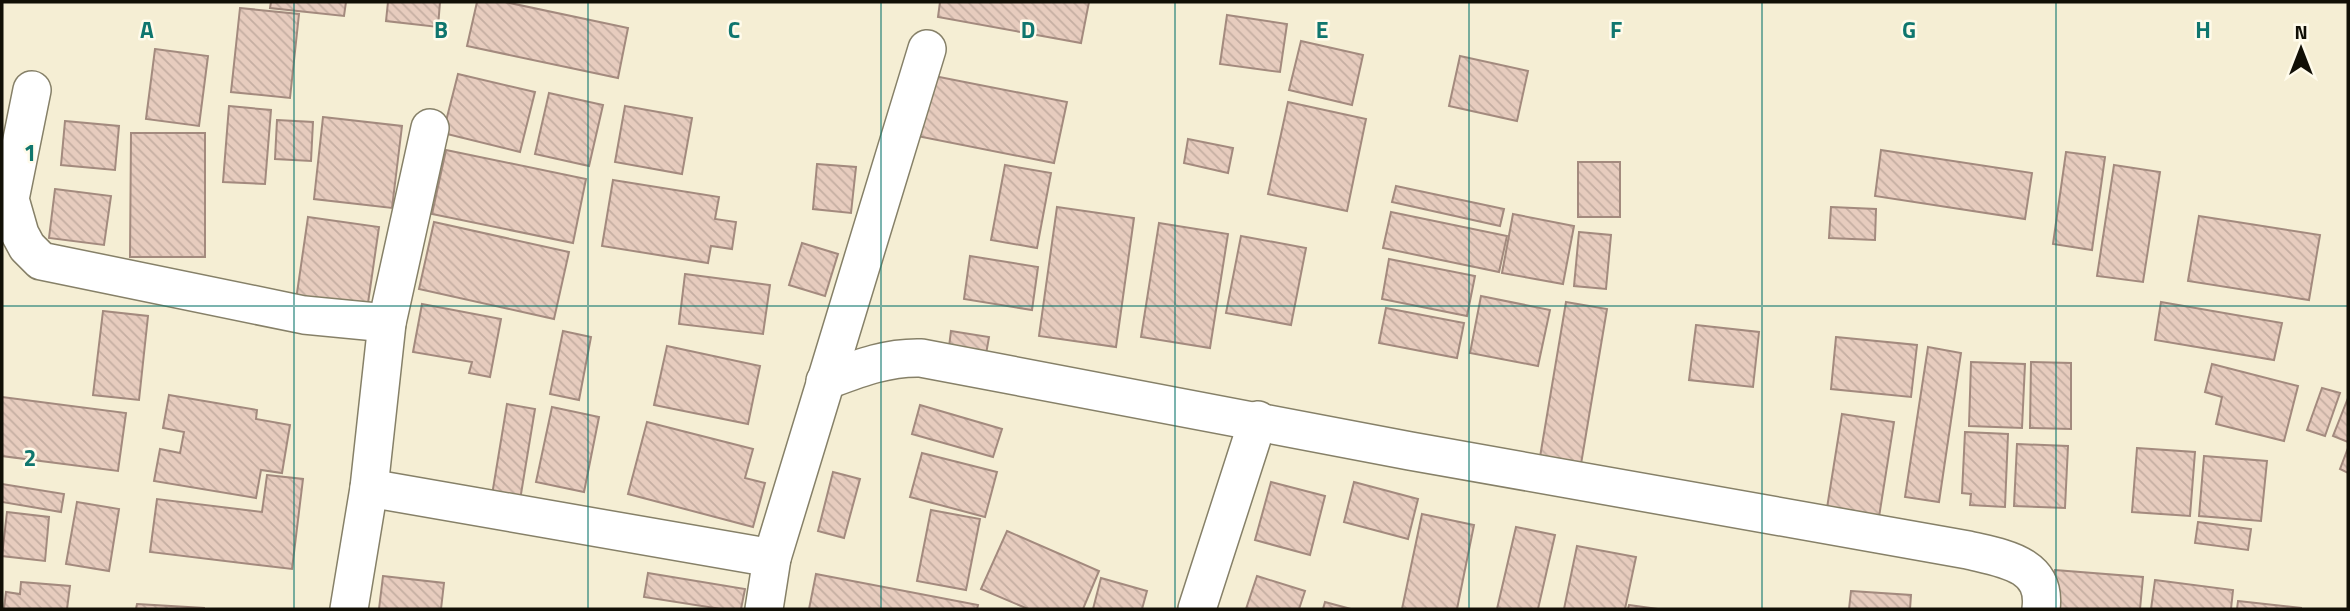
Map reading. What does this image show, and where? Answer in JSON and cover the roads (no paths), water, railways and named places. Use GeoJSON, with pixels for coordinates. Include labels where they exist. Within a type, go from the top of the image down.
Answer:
{"type":"FeatureCollection","features":[{"type":"Feature","properties":{"kind":"street"},"geometry":{"type":"LineString","coordinates":[[764,609],[772,558],[928,49]]}},
{"type":"Feature","properties":{"kind":"street"},"geometry":{"type":"LineString","coordinates":[[32,90],[10,199],[20,234],[27,247],[41,261],[304,315],[387,323]]}},
{"type":"Feature","properties":{"kind":"street"},"geometry":{"type":"LineString","coordinates":[[349,609],[369,488],[387,323],[430,128]]}},
{"type":"Feature","properties":{"kind":"street"},"geometry":{"type":"LineString","coordinates":[[825,382],[875,362],[899,357],[921,358],[1410,451],[1968,550],[2011,560],[2030,572],[2037,584],[2041,609]]}},
{"type":"Feature","properties":{"kind":"street"},"geometry":{"type":"LineString","coordinates":[[1197,609],[1258,421]]}},
{"type":"Feature","properties":{"kind":"street"},"geometry":{"type":"LineString","coordinates":[[369,488],[772,558]]}}]}
